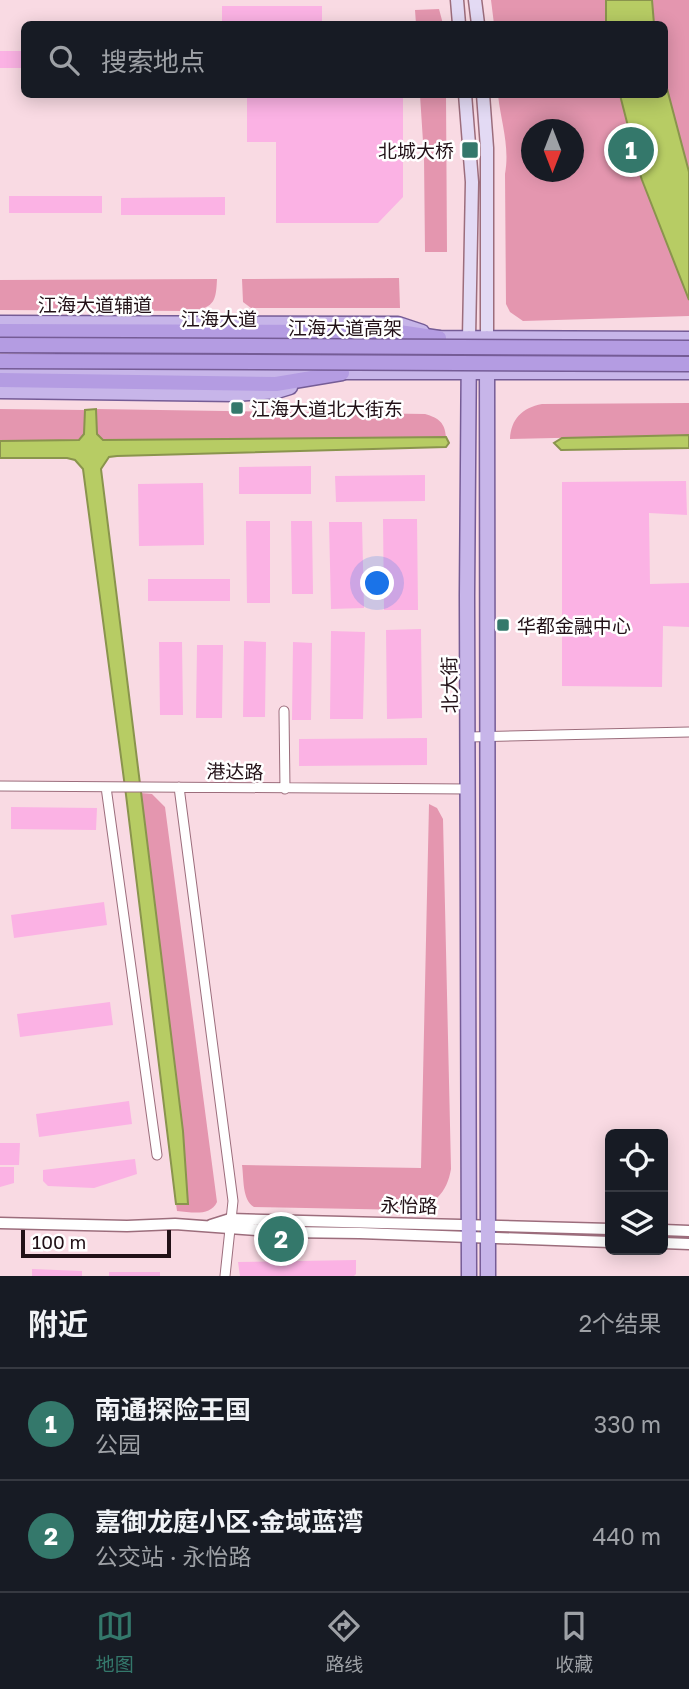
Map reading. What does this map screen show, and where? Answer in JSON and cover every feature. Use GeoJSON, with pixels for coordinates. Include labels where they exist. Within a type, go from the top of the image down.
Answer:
{"type":"FeatureCollection","features":[{"type":"Feature","properties":{"kind":"highway"},"geometry":{"type":"LineString","coordinates":[[0,331],[399,332],[439,338]]}},
{"type":"Feature","properties":{"kind":"highway","name":"江海大道高架"},"geometry":{"type":"LineString","coordinates":[[0,345],[689,348]]}},
{"type":"Feature","properties":{"kind":"highway","name":"江海大道高架"},"geometry":{"type":"LineString","coordinates":[[0,361],[689,363]]}},
{"type":"Feature","properties":{"kind":"highway"},"geometry":{"type":"LineString","coordinates":[[0,380],[277,387],[342,373]]}},
{"type":"Feature","properties":{"kind":"main road"},"geometry":{"type":"LineString","coordinates":[[457,0],[459,21]]}},
{"type":"Feature","properties":{"kind":"main road"},"geometry":{"type":"LineString","coordinates":[[475,0],[478,21]]}},
{"type":"Feature","properties":{"kind":"main road","name":"北大街"},"geometry":{"type":"LineString","coordinates":[[465,98],[472,182],[468,373],[469,1276]]}},
{"type":"Feature","properties":{"kind":"main road","name":"北大街"},"geometry":{"type":"LineString","coordinates":[[483,98],[487,148],[488,373],[488,1276]]}},
{"type":"Feature","properties":{"kind":"main road","name":"江海大道辅道"},"geometry":{"type":"LineString","coordinates":[[0,323],[398,324],[439,338]]}},
{"type":"Feature","properties":{"kind":"main road","name":"江海大道"},"geometry":{"type":"LineString","coordinates":[[0,337],[689,338]]}},
{"type":"Feature","properties":{"kind":"main road"},"geometry":{"type":"LineString","coordinates":[[0,372],[689,372]]}},
{"type":"Feature","properties":{"kind":"main road"},"geometry":{"type":"LineString","coordinates":[[0,391],[235,394],[277,387]]}},
{"type":"Feature","properties":{"kind":"street"},"geometry":{"type":"LineString","coordinates":[[284,711],[285,789]]}},
{"type":"Feature","properties":{"kind":"street"},"geometry":{"type":"LineString","coordinates":[[469,737],[689,732]]}},
{"type":"Feature","properties":{"kind":"street","name":"港达路"},"geometry":{"type":"LineString","coordinates":[[0,786],[469,789]]}},
{"type":"Feature","properties":{"kind":"street"},"geometry":{"type":"LineString","coordinates":[[106,787],[157,1155]]}},
{"type":"Feature","properties":{"kind":"street"},"geometry":{"type":"LineString","coordinates":[[179,787],[233,1201],[225,1276]]}},
{"type":"Feature","properties":{"kind":"street","name":"永怡路"},"geometry":{"type":"LineString","coordinates":[[0,1223],[605,1229]]}},
{"type":"Feature","properties":{"kind":"street","name":"永怡路"},"geometry":{"type":"LineString","coordinates":[[230,1225],[469,1238],[605,1242]]}},
{"type":"Feature","properties":{"kind":"street"},"geometry":{"type":"LineString","coordinates":[[668,1230],[689,1231]]}},
{"type":"Feature","properties":{"kind":"street"},"geometry":{"type":"LineString","coordinates":[[668,1243],[689,1244]]}},
{"type":"Feature","properties":{"kind":"shaded area"},"geometry":{"type":"Polygon","coordinates":[[[491,0],[689,0],[689,288],[684,288],[689,300],[689,316],[523,321],[510,312],[506,304],[506,154],[498,98],[668,98],[668,21],[494,21],[491,0]]]}},
{"type":"Feature","properties":{"kind":"shaded area"},"geometry":{"type":"Polygon","coordinates":[[[606,0],[652,0],[654,21],[606,21],[606,0]]]}},
{"type":"Feature","properties":{"kind":"shaded area"},"geometry":{"type":"Polygon","coordinates":[[[439,9],[442,21],[416,21],[415,10],[439,9]]]}},
{"type":"Feature","properties":{"kind":"shaded area"},"geometry":{"type":"Polygon","coordinates":[[[668,92],[689,172],[689,300],[640,174],[644,157],[633,146],[621,98],[668,98],[668,92]]]}},
{"type":"Feature","properties":{"kind":"shaded area"},"geometry":{"type":"Polygon","coordinates":[[[420,98],[446,98],[447,252],[425,252],[420,98]]]}},
{"type":"Feature","properties":{"kind":"shaded area"},"geometry":{"type":"Polygon","coordinates":[[[399,278],[400,308],[251,308],[243,302],[242,279],[399,278]]]}},
{"type":"Feature","properties":{"kind":"shaded area"},"geometry":{"type":"Polygon","coordinates":[[[217,279],[216,292],[210,305],[193,311],[0,310],[0,280],[217,279]]]}},
{"type":"Feature","properties":{"kind":"shaded area"},"geometry":{"type":"Polygon","coordinates":[[[689,403],[689,435],[510,439],[515,420],[529,408],[542,404],[689,403]]]}},
{"type":"Feature","properties":{"kind":"shaded area"},"geometry":{"type":"Polygon","coordinates":[[[0,409],[85,410],[84,434],[79,440],[0,441],[0,409]]]}},
{"type":"Feature","properties":{"kind":"shaded area"},"geometry":{"type":"Polygon","coordinates":[[[96,409],[425,414],[440,422],[446,437],[103,440],[97,434],[96,409]]]}},
{"type":"Feature","properties":{"kind":"shaded area"},"geometry":{"type":"Polygon","coordinates":[[[96,409],[97,434],[103,440],[446,437],[449,443],[446,447],[117,456],[109,457],[101,469],[183,1131],[188,1204],[176,1204],[83,469],[75,460],[67,458],[0,458],[0,441],[79,440],[84,434],[85,410],[96,409]]]}},
{"type":"Feature","properties":{"kind":"shaded area"},"geometry":{"type":"Polygon","coordinates":[[[689,435],[689,448],[561,450],[554,443],[562,438],[689,435]]]}},
{"type":"Feature","properties":{"kind":"shaded area"},"geometry":{"type":"Polygon","coordinates":[[[141,793],[152,794],[165,807],[217,1202],[205,1212],[177,1211],[176,1204],[188,1203],[183,1131],[141,793]]]}},
{"type":"Feature","properties":{"kind":"shaded area"},"geometry":{"type":"Polygon","coordinates":[[[429,804],[437,808],[443,819],[451,1169],[446,1185],[432,1202],[410,1210],[254,1207],[245,1194],[242,1165],[421,1168],[429,804]]]}},
{"type":"Feature","properties":{"kind":"building"},"geometry":{"type":"Polygon","coordinates":[[[222,6],[322,6],[322,21],[222,21],[222,6]]]}},
{"type":"Feature","properties":{"kind":"building"},"geometry":{"type":"Polygon","coordinates":[[[0,51],[21,51],[21,68],[0,68],[0,51]]]}},
{"type":"Feature","properties":{"kind":"building"},"geometry":{"type":"Polygon","coordinates":[[[247,98],[403,98],[403,197],[378,223],[276,223],[276,142],[247,142],[247,98]]]}},
{"type":"Feature","properties":{"kind":"building"},"geometry":{"type":"Polygon","coordinates":[[[9,196],[102,196],[102,213],[9,213],[9,196]]]}},
{"type":"Feature","properties":{"kind":"building"},"geometry":{"type":"Polygon","coordinates":[[[225,197],[225,215],[121,215],[121,198],[225,197]]]}},
{"type":"Feature","properties":{"kind":"building"},"geometry":{"type":"Polygon","coordinates":[[[311,466],[311,494],[239,494],[239,467],[311,466]]]}},
{"type":"Feature","properties":{"kind":"building"},"geometry":{"type":"Polygon","coordinates":[[[425,475],[425,501],[336,502],[335,476],[425,475]]]}},
{"type":"Feature","properties":{"kind":"building"},"geometry":{"type":"Polygon","coordinates":[[[686,481],[687,515],[649,513],[650,584],[689,583],[689,627],[663,626],[662,687],[562,686],[562,482],[686,481]]]}},
{"type":"Feature","properties":{"kind":"building"},"geometry":{"type":"Polygon","coordinates":[[[203,483],[204,545],[139,546],[138,484],[203,483]]]}},
{"type":"Feature","properties":{"kind":"building"},"geometry":{"type":"Polygon","coordinates":[[[383,519],[417,519],[418,610],[384,610],[383,519]]]}},
{"type":"Feature","properties":{"kind":"building"},"geometry":{"type":"Polygon","coordinates":[[[246,521],[270,521],[270,603],[247,603],[246,521]]]}},
{"type":"Feature","properties":{"kind":"building"},"geometry":{"type":"Polygon","coordinates":[[[291,521],[312,521],[313,594],[292,594],[291,521]]]}},
{"type":"Feature","properties":{"kind":"building"},"geometry":{"type":"Polygon","coordinates":[[[329,522],[362,522],[364,608],[331,609],[329,522]]]}},
{"type":"Feature","properties":{"kind":"building"},"geometry":{"type":"Polygon","coordinates":[[[148,579],[230,579],[230,601],[148,601],[148,579]]]}},
{"type":"Feature","properties":{"kind":"building"},"geometry":{"type":"Polygon","coordinates":[[[421,629],[422,718],[387,719],[386,630],[421,629]]]}},
{"type":"Feature","properties":{"kind":"building"},"geometry":{"type":"Polygon","coordinates":[[[331,631],[365,632],[363,719],[330,719],[331,631]]]}},
{"type":"Feature","properties":{"kind":"building"},"geometry":{"type":"Polygon","coordinates":[[[244,641],[266,642],[265,717],[243,717],[244,641]]]}},
{"type":"Feature","properties":{"kind":"building"},"geometry":{"type":"Polygon","coordinates":[[[159,642],[182,642],[183,715],[160,715],[159,642]]]}},
{"type":"Feature","properties":{"kind":"building"},"geometry":{"type":"Polygon","coordinates":[[[293,642],[312,643],[311,720],[292,720],[293,642]]]}},
{"type":"Feature","properties":{"kind":"building"},"geometry":{"type":"Polygon","coordinates":[[[197,645],[223,645],[222,718],[196,718],[197,645]]]}},
{"type":"Feature","properties":{"kind":"building"},"geometry":{"type":"Polygon","coordinates":[[[427,738],[427,765],[299,766],[299,739],[427,738]]]}},
{"type":"Feature","properties":{"kind":"building"},"geometry":{"type":"Polygon","coordinates":[[[11,807],[97,808],[96,830],[11,829],[11,807]]]}},
{"type":"Feature","properties":{"kind":"building"},"geometry":{"type":"Polygon","coordinates":[[[104,902],[107,925],[14,938],[11,915],[104,902]]]}},
{"type":"Feature","properties":{"kind":"building"},"geometry":{"type":"Polygon","coordinates":[[[110,1002],[113,1025],[20,1037],[17,1014],[110,1002]]]}},
{"type":"Feature","properties":{"kind":"building"},"geometry":{"type":"Polygon","coordinates":[[[129,1101],[132,1124],[39,1137],[36,1114],[129,1101]]]}},
{"type":"Feature","properties":{"kind":"building"},"geometry":{"type":"Polygon","coordinates":[[[0,1143],[20,1143],[19,1165],[0,1165],[0,1143]]]}},
{"type":"Feature","properties":{"kind":"building"},"geometry":{"type":"Polygon","coordinates":[[[135,1159],[137,1174],[94,1188],[48,1186],[43,1181],[43,1170],[135,1159]]]}},
{"type":"Feature","properties":{"kind":"building"},"geometry":{"type":"Polygon","coordinates":[[[0,1167],[14,1167],[14,1183],[0,1187],[0,1167]]]}},
{"type":"Feature","properties":{"kind":"building"},"geometry":{"type":"Polygon","coordinates":[[[356,1260],[354,1276],[240,1276],[238,1262],[356,1260]]]}},
{"type":"Feature","properties":{"kind":"building"},"geometry":{"type":"Polygon","coordinates":[[[32,1269],[82,1271],[82,1276],[32,1276],[32,1269]]]}},
{"type":"Feature","properties":{"kind":"building"},"geometry":{"type":"Polygon","coordinates":[[[109,1272],[160,1272],[160,1276],[109,1276],[109,1272]]]}},
{"type":"Feature","properties":{"kind":"place","name":"北城大桥"},"geometry":{"type":"Point","coordinates":[470,150]}},
{"type":"Feature","properties":{"kind":"place","name":"南通探险王国"},"geometry":{"type":"Point","coordinates":[631,150]}},
{"type":"Feature","properties":{"kind":"place","name":"江海大道北大街东"},"geometry":{"type":"Point","coordinates":[237,408]}},
{"type":"Feature","properties":{"kind":"place","name":"华都金融中心"},"geometry":{"type":"Point","coordinates":[503,625]}},
{"type":"Feature","properties":{"kind":"place","name":"嘉御龙庭小区·金域蓝湾"},"geometry":{"type":"Point","coordinates":[281,1239]}}]}
